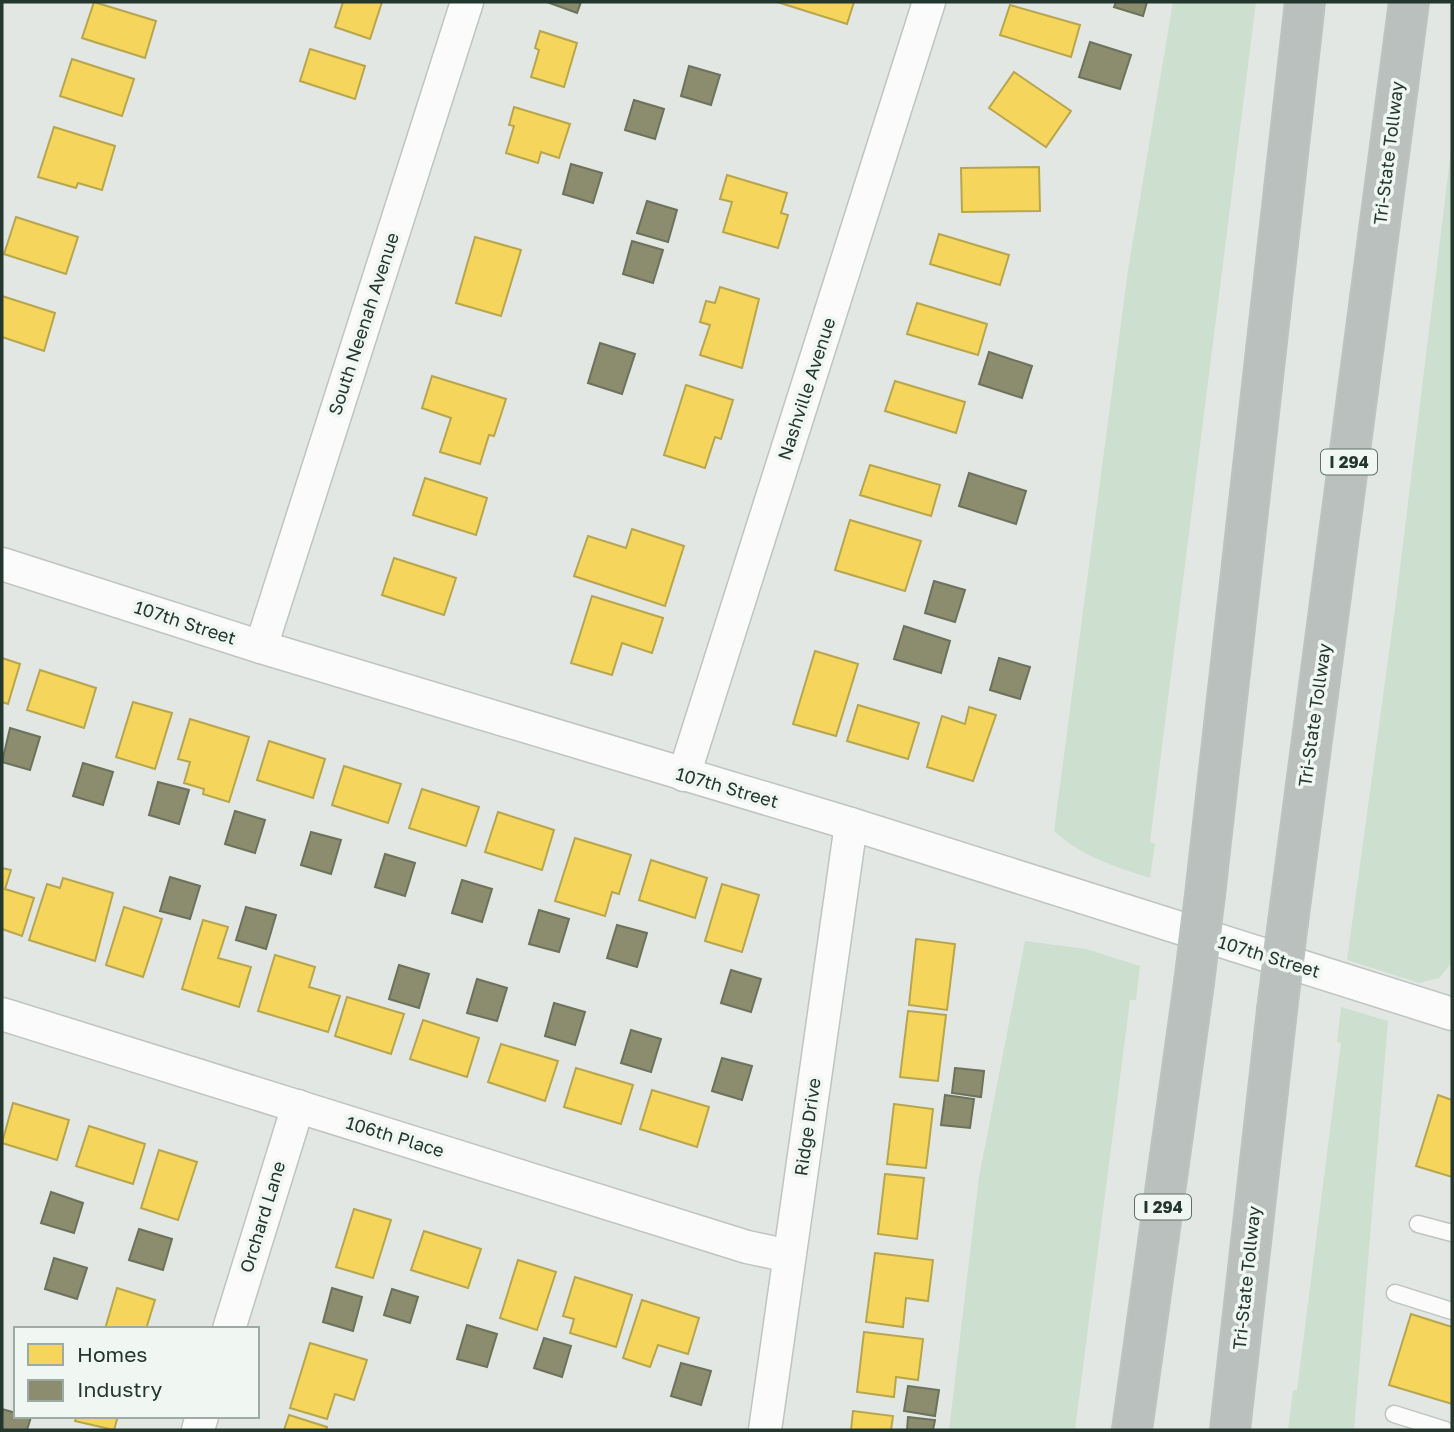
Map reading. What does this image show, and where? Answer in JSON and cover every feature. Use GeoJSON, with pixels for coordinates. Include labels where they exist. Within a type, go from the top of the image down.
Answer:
{"type":"FeatureCollection","features":[{"type":"Feature","properties":{"kind":"highway","name":"I 294"},"geometry":{"type":"LineString","coordinates":[[1132,1430],[1205,895],[1305,2]]}},
{"type":"Feature","properties":{"kind":"highway","name":"Tri-State Tollway"},"geometry":{"type":"LineString","coordinates":[[1230,1430],[1288,922],[1409,2]]}},
{"type":"Feature","properties":{"kind":"street","name":"South Neenah Avenue"},"geometry":{"type":"LineString","coordinates":[[261,647],[467,2]]}},
{"type":"Feature","properties":{"kind":"street","name":"Nashville Avenue"},"geometry":{"type":"LineString","coordinates":[[684,775],[929,2]]}},
{"type":"Feature","properties":{"kind":"street","name":"107th Street"},"geometry":{"type":"LineString","coordinates":[[2,564],[261,647],[851,824],[1452,1014]]}},
{"type":"Feature","properties":{"kind":"street","name":"Ridge Drive"},"geometry":{"type":"LineString","coordinates":[[765,1430],[851,824]]}},
{"type":"Feature","properties":{"kind":"street","name":"106th Place"},"geometry":{"type":"LineString","coordinates":[[2,1014],[734,1243],[789,1256]]}},
{"type":"Feature","properties":{"kind":"street","name":"Orchard Lane"},"geometry":{"type":"LineString","coordinates":[[230,1327],[298,1106]]}},
{"type":"Feature","properties":{"kind":"lane"},"geometry":{"type":"LineString","coordinates":[[1418,1224],[1452,1233]]}},
{"type":"Feature","properties":{"kind":"lane"},"geometry":{"type":"LineString","coordinates":[[1395,1293],[1452,1311]]}},
{"type":"Feature","properties":{"kind":"lane"},"geometry":{"type":"LineString","coordinates":[[1394,1414],[1445,1430]]}},
{"type":"Feature","properties":{"kind":"green space"},"geometry":{"type":"Polygon","coordinates":[[[1173,2],[1256,2],[1150,842],[1155,844],[1150,878],[1087,854],[1054,831],[1128,270],[1173,2]]]}},
{"type":"Feature","properties":{"kind":"green space"},"geometry":{"type":"Polygon","coordinates":[[[1452,142],[1452,963],[1439,978],[1419,983],[1347,960],[1396,601],[1452,142]]]}},
{"type":"Feature","properties":{"kind":"green space"},"geometry":{"type":"Polygon","coordinates":[[[1025,941],[1086,949],[1140,966],[1136,1000],[1130,1000],[1075,1430],[949,1430],[979,1177],[1025,941]]]}},
{"type":"Feature","properties":{"kind":"green space"},"geometry":{"type":"Polygon","coordinates":[[[1341,1007],[1388,1021],[1354,1430],[1288,1430],[1293,1391],[1297,1390],[1341,1043],[1337,1042],[1341,1007]]]}},
{"type":"Feature","properties":{"kind":"building: Homes"},"geometry":{"type":"Polygon","coordinates":[[[94,2],[156,21],[145,58],[82,38],[94,2]]]}},
{"type":"Feature","properties":{"kind":"building: Homes"},"geometry":{"type":"Polygon","coordinates":[[[343,2],[382,2],[370,39],[335,27],[343,2]]]}},
{"type":"Feature","properties":{"kind":"building: Homes"},"geometry":{"type":"Polygon","coordinates":[[[777,2],[854,2],[847,24],[777,2]]]}},
{"type":"Feature","properties":{"kind":"building: Homes"},"geometry":{"type":"Polygon","coordinates":[[[1010,5],[1080,25],[1071,57],[1000,35],[1010,5]]]}},
{"type":"Feature","properties":{"kind":"building: Homes"},"geometry":{"type":"Polygon","coordinates":[[[540,31],[577,43],[564,87],[531,77],[539,50],[535,48],[540,31]]]}},
{"type":"Feature","properties":{"kind":"building: Homes"},"geometry":{"type":"Polygon","coordinates":[[[310,49],[365,66],[355,99],[300,81],[310,49]]]}},
{"type":"Feature","properties":{"kind":"building: Homes"},"geometry":{"type":"Polygon","coordinates":[[[72,59],[134,79],[122,116],[60,96],[72,59]]]}},
{"type":"Feature","properties":{"kind":"building: Homes"},"geometry":{"type":"Polygon","coordinates":[[[1014,72],[1071,111],[1046,147],[989,108],[1014,72]]]}},
{"type":"Feature","properties":{"kind":"building: Homes"},"geometry":{"type":"Polygon","coordinates":[[[514,107],[570,124],[559,158],[541,152],[538,163],[506,153],[514,126],[509,125],[514,107]]]}},
{"type":"Feature","properties":{"kind":"building: Homes"},"geometry":{"type":"Polygon","coordinates":[[[54,127],[115,146],[102,190],[78,183],[76,188],[38,177],[54,127]]]}},
{"type":"Feature","properties":{"kind":"building: Homes"},"geometry":{"type":"Polygon","coordinates":[[[1039,167],[1040,211],[962,212],[961,168],[1039,167]]]}},
{"type":"Feature","properties":{"kind":"building: Homes"},"geometry":{"type":"Polygon","coordinates":[[[727,175],[787,193],[781,213],[788,215],[778,248],[723,232],[732,202],[720,199],[727,175]]]}},
{"type":"Feature","properties":{"kind":"building: Homes"},"geometry":{"type":"Polygon","coordinates":[[[16,217],[78,237],[66,274],[4,254],[16,217]]]}},
{"type":"Feature","properties":{"kind":"building: Homes"},"geometry":{"type":"Polygon","coordinates":[[[939,234],[1009,255],[1000,285],[930,264],[939,234]]]}},
{"type":"Feature","properties":{"kind":"building: Homes"},"geometry":{"type":"Polygon","coordinates":[[[475,237],[521,250],[501,316],[456,303],[475,237]]]}},
{"type":"Feature","properties":{"kind":"building: Homes"},"geometry":{"type":"Polygon","coordinates":[[[720,287],[759,299],[742,368],[700,355],[710,325],[700,322],[706,301],[715,303],[720,287]]]}},
{"type":"Feature","properties":{"kind":"building: Homes"},"geometry":{"type":"Polygon","coordinates":[[[2,296],[55,313],[44,351],[2,337],[2,296]]]}},
{"type":"Feature","properties":{"kind":"building: Homes"},"geometry":{"type":"Polygon","coordinates":[[[917,303],[987,324],[978,355],[907,334],[917,303]]]}},
{"type":"Feature","properties":{"kind":"building: Homes"},"geometry":{"type":"Polygon","coordinates":[[[432,376],[506,399],[494,436],[489,435],[480,464],[440,452],[451,418],[422,408],[432,376]]]}},
{"type":"Feature","properties":{"kind":"building: Homes"},"geometry":{"type":"Polygon","coordinates":[[[895,381],[965,402],[956,433],[885,411],[895,381]]]}},
{"type":"Feature","properties":{"kind":"building: Homes"},"geometry":{"type":"Polygon","coordinates":[[[686,385],[733,400],[721,439],[715,437],[705,468],[664,455],[686,385]]]}},
{"type":"Feature","properties":{"kind":"building: Homes"},"geometry":{"type":"Polygon","coordinates":[[[870,465],[940,485],[931,516],[860,495],[870,465]]]}},
{"type":"Feature","properties":{"kind":"building: Homes"},"geometry":{"type":"Polygon","coordinates":[[[425,478],[487,498],[476,535],[413,515],[425,478]]]}},
{"type":"Feature","properties":{"kind":"building: Homes"},"geometry":{"type":"Polygon","coordinates":[[[850,520],[921,541],[905,591],[835,570],[850,520]]]}},
{"type":"Feature","properties":{"kind":"building: Homes"},"geometry":{"type":"Polygon","coordinates":[[[632,529],[684,546],[665,606],[574,576],[588,536],[626,548],[632,529]]]}},
{"type":"Feature","properties":{"kind":"building: Homes"},"geometry":{"type":"Polygon","coordinates":[[[394,558],[456,578],[444,615],[382,595],[394,558]]]}},
{"type":"Feature","properties":{"kind":"building: Homes"},"geometry":{"type":"Polygon","coordinates":[[[592,596],[663,618],[652,653],[622,643],[612,675],[571,663],[592,596]]]}},
{"type":"Feature","properties":{"kind":"building: Homes"},"geometry":{"type":"Polygon","coordinates":[[[815,651],[858,664],[836,736],[793,724],[815,651]]]}},
{"type":"Feature","properties":{"kind":"building: Homes"},"geometry":{"type":"Polygon","coordinates":[[[2,658],[20,664],[8,704],[2,702],[2,658]]]}},
{"type":"Feature","properties":{"kind":"building: Homes"},"geometry":{"type":"Polygon","coordinates":[[[40,670],[96,688],[84,728],[27,710],[40,670]]]}},
{"type":"Feature","properties":{"kind":"building: Homes"},"geometry":{"type":"Polygon","coordinates":[[[133,702],[172,713],[155,769],[116,757],[133,702]]]}},
{"type":"Feature","properties":{"kind":"building: Homes"},"geometry":{"type":"Polygon","coordinates":[[[858,705],[919,723],[908,759],[847,741],[858,705]]]}},
{"type":"Feature","properties":{"kind":"building: Homes"},"geometry":{"type":"Polygon","coordinates":[[[969,707],[996,715],[973,781],[927,767],[942,716],[965,724],[969,707]]]}},
{"type":"Feature","properties":{"kind":"building: Homes"},"geometry":{"type":"Polygon","coordinates":[[[190,719],[249,737],[229,802],[203,794],[204,789],[184,783],[190,762],[178,759],[190,719]]]}},
{"type":"Feature","properties":{"kind":"building: Homes"},"geometry":{"type":"Polygon","coordinates":[[[269,741],[325,759],[313,798],[257,780],[269,741]]]}},
{"type":"Feature","properties":{"kind":"building: Homes"},"geometry":{"type":"Polygon","coordinates":[[[344,766],[401,784],[388,823],[332,805],[344,766]]]}},
{"type":"Feature","properties":{"kind":"building: Homes"},"geometry":{"type":"Polygon","coordinates":[[[422,789],[479,807],[466,846],[409,828],[422,789]]]}},
{"type":"Feature","properties":{"kind":"building: Homes"},"geometry":{"type":"Polygon","coordinates":[[[498,812],[554,830],[542,870],[485,852],[498,812]]]}},
{"type":"Feature","properties":{"kind":"building: Homes"},"geometry":{"type":"Polygon","coordinates":[[[575,838],[631,855],[619,894],[612,892],[605,916],[555,901],[575,838]]]}},
{"type":"Feature","properties":{"kind":"building: Homes"},"geometry":{"type":"Polygon","coordinates":[[[651,860],[707,878],[695,918],[639,900],[651,860]]]}},
{"type":"Feature","properties":{"kind":"building: Homes"},"geometry":{"type":"Polygon","coordinates":[[[2,868],[11,870],[5,889],[34,898],[22,936],[2,929],[2,868]]]}},
{"type":"Feature","properties":{"kind":"building: Homes"},"geometry":{"type":"Polygon","coordinates":[[[63,878],[113,893],[95,961],[29,940],[47,884],[60,888],[63,878]]]}},
{"type":"Feature","properties":{"kind":"building: Homes"},"geometry":{"type":"Polygon","coordinates":[[[722,884],[759,895],[742,952],[705,941],[722,884]]]}},
{"type":"Feature","properties":{"kind":"building: Homes"},"geometry":{"type":"Polygon","coordinates":[[[124,907],[162,919],[143,977],[106,965],[124,907]]]}},
{"type":"Feature","properties":{"kind":"building: Homes"},"geometry":{"type":"Polygon","coordinates":[[[203,920],[228,927],[218,958],[251,967],[239,1007],[182,989],[203,920]]]}},
{"type":"Feature","properties":{"kind":"building: Homes"},"geometry":{"type":"Polygon","coordinates":[[[916,939],[955,944],[947,1010],[909,1005],[916,939]]]}},
{"type":"Feature","properties":{"kind":"building: Homes"},"geometry":{"type":"Polygon","coordinates":[[[275,955],[315,967],[309,987],[340,996],[328,1032],[258,1011],[275,955]]]}},
{"type":"Feature","properties":{"kind":"building: Homes"},"geometry":{"type":"Polygon","coordinates":[[[347,997],[404,1014],[391,1054],[335,1036],[347,997]]]}},
{"type":"Feature","properties":{"kind":"building: Homes"},"geometry":{"type":"Polygon","coordinates":[[[908,1011],[946,1015],[938,1081],[900,1077],[908,1011]]]}},
{"type":"Feature","properties":{"kind":"building: Homes"},"geometry":{"type":"Polygon","coordinates":[[[423,1020],[479,1038],[467,1077],[410,1059],[423,1020]]]}},
{"type":"Feature","properties":{"kind":"building: Homes"},"geometry":{"type":"Polygon","coordinates":[[[501,1044],[558,1061],[545,1101],[488,1082],[501,1044]]]}},
{"type":"Feature","properties":{"kind":"building: Homes"},"geometry":{"type":"Polygon","coordinates":[[[576,1068],[633,1085],[621,1124],[564,1107],[576,1068]]]}},
{"type":"Feature","properties":{"kind":"building: Homes"},"geometry":{"type":"Polygon","coordinates":[[[652,1090],[709,1107],[697,1147],[640,1129],[652,1090]]]}},
{"type":"Feature","properties":{"kind":"building: Homes"},"geometry":{"type":"Polygon","coordinates":[[[1438,1095],[1452,1100],[1452,1177],[1416,1166],[1438,1095]]]}},
{"type":"Feature","properties":{"kind":"building: Homes"},"geometry":{"type":"Polygon","coordinates":[[[13,1103],[69,1120],[57,1160],[2,1143],[13,1103]]]}},
{"type":"Feature","properties":{"kind":"building: Homes"},"geometry":{"type":"Polygon","coordinates":[[[894,1104],[933,1109],[926,1168],[887,1164],[894,1104]]]}},
{"type":"Feature","properties":{"kind":"building: Homes"},"geometry":{"type":"Polygon","coordinates":[[[89,1126],[145,1144],[133,1184],[76,1166],[89,1126]]]}},
{"type":"Feature","properties":{"kind":"building: Homes"},"geometry":{"type":"Polygon","coordinates":[[[159,1150],[197,1162],[178,1220],[141,1208],[159,1150]]]}},
{"type":"Feature","properties":{"kind":"building: Homes"},"geometry":{"type":"Polygon","coordinates":[[[885,1174],[924,1178],[917,1239],[878,1234],[885,1174]]]}},
{"type":"Feature","properties":{"kind":"building: Homes"},"geometry":{"type":"Polygon","coordinates":[[[354,1209],[391,1220],[373,1278],[336,1267],[354,1209]]]}},
{"type":"Feature","properties":{"kind":"building: Homes"},"geometry":{"type":"Polygon","coordinates":[[[424,1231],[481,1249],[468,1288],[411,1270],[424,1231]]]}},
{"type":"Feature","properties":{"kind":"building: Homes"},"geometry":{"type":"Polygon","coordinates":[[[875,1253],[933,1260],[928,1301],[906,1298],[903,1327],[866,1322],[875,1253]]]}},
{"type":"Feature","properties":{"kind":"building: Homes"},"geometry":{"type":"Polygon","coordinates":[[[518,1260],[556,1272],[537,1330],[500,1318],[518,1260]]]}},
{"type":"Feature","properties":{"kind":"building: Homes"},"geometry":{"type":"Polygon","coordinates":[[[575,1277],[632,1295],[616,1347],[570,1333],[574,1319],[563,1316],[575,1277]]]}},
{"type":"Feature","properties":{"kind":"building: Homes"},"geometry":{"type":"Polygon","coordinates":[[[117,1288],[155,1300],[147,1327],[106,1327],[117,1288]]]}},
{"type":"Feature","properties":{"kind":"building: Homes"},"geometry":{"type":"Polygon","coordinates":[[[642,1300],[699,1318],[688,1354],[658,1345],[650,1367],[623,1358],[642,1300]]]}},
{"type":"Feature","properties":{"kind":"building: Homes"},"geometry":{"type":"Polygon","coordinates":[[[1411,1314],[1452,1327],[1452,1404],[1389,1385],[1411,1314]]]}},
{"type":"Feature","properties":{"kind":"building: Homes"},"geometry":{"type":"Polygon","coordinates":[[[864,1332],[923,1339],[918,1380],[896,1377],[894,1397],[857,1392],[864,1332]]]}},
{"type":"Feature","properties":{"kind":"building: Homes"},"geometry":{"type":"Polygon","coordinates":[[[310,1343],[367,1360],[354,1400],[335,1394],[327,1419],[290,1408],[310,1343]]]}},
{"type":"Feature","properties":{"kind":"building: Homes"},"geometry":{"type":"Polygon","coordinates":[[[853,1411],[893,1416],[891,1430],[851,1430],[853,1411]]]}},
{"type":"Feature","properties":{"kind":"building: Homes"},"geometry":{"type":"Polygon","coordinates":[[[289,1415],[327,1427],[326,1430],[284,1430],[289,1415]]]}},
{"type":"Feature","properties":{"kind":"building: Homes"},"geometry":{"type":"Polygon","coordinates":[[[76,1418],[117,1418],[114,1430],[75,1421],[76,1418]]]}},
{"type":"Feature","properties":{"kind":"building: Industry"},"geometry":{"type":"Polygon","coordinates":[[[547,2],[581,2],[577,13],[547,2]]]}},
{"type":"Feature","properties":{"kind":"building: Industry"},"geometry":{"type":"Polygon","coordinates":[[[1116,2],[1147,2],[1143,16],[1114,7],[1116,2]]]}},
{"type":"Feature","properties":{"kind":"building: Industry"},"geometry":{"type":"Polygon","coordinates":[[[1090,42],[1131,55],[1120,89],[1079,77],[1090,42]]]}},
{"type":"Feature","properties":{"kind":"building: Industry"},"geometry":{"type":"Polygon","coordinates":[[[689,66],[720,75],[711,105],[681,96],[689,66]]]}},
{"type":"Feature","properties":{"kind":"building: Industry"},"geometry":{"type":"Polygon","coordinates":[[[634,100],[664,109],[655,139],[625,130],[634,100]]]}},
{"type":"Feature","properties":{"kind":"building: Industry"},"geometry":{"type":"Polygon","coordinates":[[[571,164],[602,173],[593,203],[563,194],[571,164]]]}},
{"type":"Feature","properties":{"kind":"building: Industry"},"geometry":{"type":"Polygon","coordinates":[[[647,201],[677,210],[668,242],[637,233],[647,201]]]}},
{"type":"Feature","properties":{"kind":"building: Industry"},"geometry":{"type":"Polygon","coordinates":[[[632,241],[663,250],[653,283],[623,274],[632,241]]]}},
{"type":"Feature","properties":{"kind":"building: Industry"},"geometry":{"type":"Polygon","coordinates":[[[600,343],[635,354],[622,394],[588,383],[600,343]]]}},
{"type":"Feature","properties":{"kind":"building: Industry"},"geometry":{"type":"Polygon","coordinates":[[[989,352],[1032,366],[1022,398],[979,384],[989,352]]]}},
{"type":"Feature","properties":{"kind":"building: Industry"},"geometry":{"type":"Polygon","coordinates":[[[969,473],[1026,491],[1016,524],[959,506],[969,473]]]}},
{"type":"Feature","properties":{"kind":"building: Industry"},"geometry":{"type":"Polygon","coordinates":[[[934,581],[965,590],[955,622],[925,613],[934,581]]]}},
{"type":"Feature","properties":{"kind":"building: Industry"},"geometry":{"type":"Polygon","coordinates":[[[904,626],[950,641],[941,673],[894,659],[904,626]]]}},
{"type":"Feature","properties":{"kind":"building: Industry"},"geometry":{"type":"Polygon","coordinates":[[[999,658],[1030,667],[1020,699],[990,690],[999,658]]]}},
{"type":"Feature","properties":{"kind":"building: Industry"},"geometry":{"type":"Polygon","coordinates":[[[10,728],[40,737],[30,770],[2,762],[10,728]]]}},
{"type":"Feature","properties":{"kind":"building: Industry"},"geometry":{"type":"Polygon","coordinates":[[[83,763],[113,772],[103,805],[73,796],[83,763]]]}},
{"type":"Feature","properties":{"kind":"building: Industry"},"geometry":{"type":"Polygon","coordinates":[[[158,782],[189,790],[179,824],[149,815],[158,782]]]}},
{"type":"Feature","properties":{"kind":"building: Industry"},"geometry":{"type":"Polygon","coordinates":[[[235,811],[265,820],[255,853],[225,844],[235,811]]]}},
{"type":"Feature","properties":{"kind":"building: Industry"},"geometry":{"type":"Polygon","coordinates":[[[311,832],[341,840],[331,874],[301,865],[311,832]]]}},
{"type":"Feature","properties":{"kind":"building: Industry"},"geometry":{"type":"Polygon","coordinates":[[[385,854],[415,863],[405,896],[375,887],[385,854]]]}},
{"type":"Feature","properties":{"kind":"building: Industry"},"geometry":{"type":"Polygon","coordinates":[[[170,877],[200,886],[190,919],[160,911],[170,877]]]}},
{"type":"Feature","properties":{"kind":"building: Industry"},"geometry":{"type":"Polygon","coordinates":[[[462,880],[492,889],[482,922],[452,913],[462,880]]]}},
{"type":"Feature","properties":{"kind":"building: Industry"},"geometry":{"type":"Polygon","coordinates":[[[246,907],[276,915],[266,949],[236,940],[246,907]]]}},
{"type":"Feature","properties":{"kind":"building: Industry"},"geometry":{"type":"Polygon","coordinates":[[[539,910],[569,919],[559,952],[529,944],[539,910]]]}},
{"type":"Feature","properties":{"kind":"building: Industry"},"geometry":{"type":"Polygon","coordinates":[[[617,925],[647,933],[637,967],[607,958],[617,925]]]}},
{"type":"Feature","properties":{"kind":"building: Industry"},"geometry":{"type":"Polygon","coordinates":[[[399,965],[429,974],[419,1008],[389,999],[399,965]]]}},
{"type":"Feature","properties":{"kind":"building: Industry"},"geometry":{"type":"Polygon","coordinates":[[[731,970],[761,979],[751,1012],[721,1003],[731,970]]]}},
{"type":"Feature","properties":{"kind":"building: Industry"},"geometry":{"type":"Polygon","coordinates":[[[477,979],[507,988],[497,1021],[467,1013],[477,979]]]}},
{"type":"Feature","properties":{"kind":"building: Industry"},"geometry":{"type":"Polygon","coordinates":[[[554,1003],[585,1012],[575,1045],[545,1036],[554,1003]]]}},
{"type":"Feature","properties":{"kind":"building: Industry"},"geometry":{"type":"Polygon","coordinates":[[[631,1030],[661,1039],[651,1072],[621,1063],[631,1030]]]}},
{"type":"Feature","properties":{"kind":"building: Industry"},"geometry":{"type":"Polygon","coordinates":[[[722,1058],[752,1066],[742,1100],[712,1091],[722,1058]]]}},
{"type":"Feature","properties":{"kind":"building: Industry"},"geometry":{"type":"Polygon","coordinates":[[[955,1068],[984,1071],[981,1097],[952,1093],[955,1068]]]}},
{"type":"Feature","properties":{"kind":"building: Industry"},"geometry":{"type":"Polygon","coordinates":[[[945,1095],[974,1099],[970,1128],[941,1125],[945,1095]]]}},
{"type":"Feature","properties":{"kind":"building: Industry"},"geometry":{"type":"Polygon","coordinates":[[[51,1192],[83,1203],[74,1233],[41,1223],[51,1192]]]}},
{"type":"Feature","properties":{"kind":"building: Industry"},"geometry":{"type":"Polygon","coordinates":[[[139,1229],[172,1239],[163,1270],[129,1260],[139,1229]]]}},
{"type":"Feature","properties":{"kind":"building: Industry"},"geometry":{"type":"Polygon","coordinates":[[[54,1258],[87,1268],[77,1299],[45,1289],[54,1258]]]}},
{"type":"Feature","properties":{"kind":"building: Industry"},"geometry":{"type":"Polygon","coordinates":[[[332,1288],[362,1297],[353,1331],[323,1322],[332,1288]]]}},
{"type":"Feature","properties":{"kind":"building: Industry"},"geometry":{"type":"Polygon","coordinates":[[[392,1289],[418,1297],[410,1323],[384,1315],[392,1289]]]}},
{"type":"Feature","properties":{"kind":"building: Industry"},"geometry":{"type":"Polygon","coordinates":[[[467,1325],[497,1334],[487,1367],[457,1359],[467,1325]]]}},
{"type":"Feature","properties":{"kind":"building: Industry"},"geometry":{"type":"Polygon","coordinates":[[[544,1338],[571,1346],[562,1377],[534,1368],[544,1338]]]}},
{"type":"Feature","properties":{"kind":"building: Industry"},"geometry":{"type":"Polygon","coordinates":[[[681,1363],[711,1371],[701,1405],[671,1396],[681,1363]]]}},
{"type":"Feature","properties":{"kind":"building: Industry"},"geometry":{"type":"Polygon","coordinates":[[[908,1386],[939,1390],[935,1416],[904,1411],[908,1386]]]}},
{"type":"Feature","properties":{"kind":"building: Industry"},"geometry":{"type":"Polygon","coordinates":[[[2,1409],[14,1412],[14,1418],[31,1418],[27,1430],[2,1430],[2,1409]]]}},
{"type":"Feature","properties":{"kind":"building: Industry"},"geometry":{"type":"Polygon","coordinates":[[[908,1417],[935,1420],[933,1430],[907,1430],[908,1417]]]}}]}
